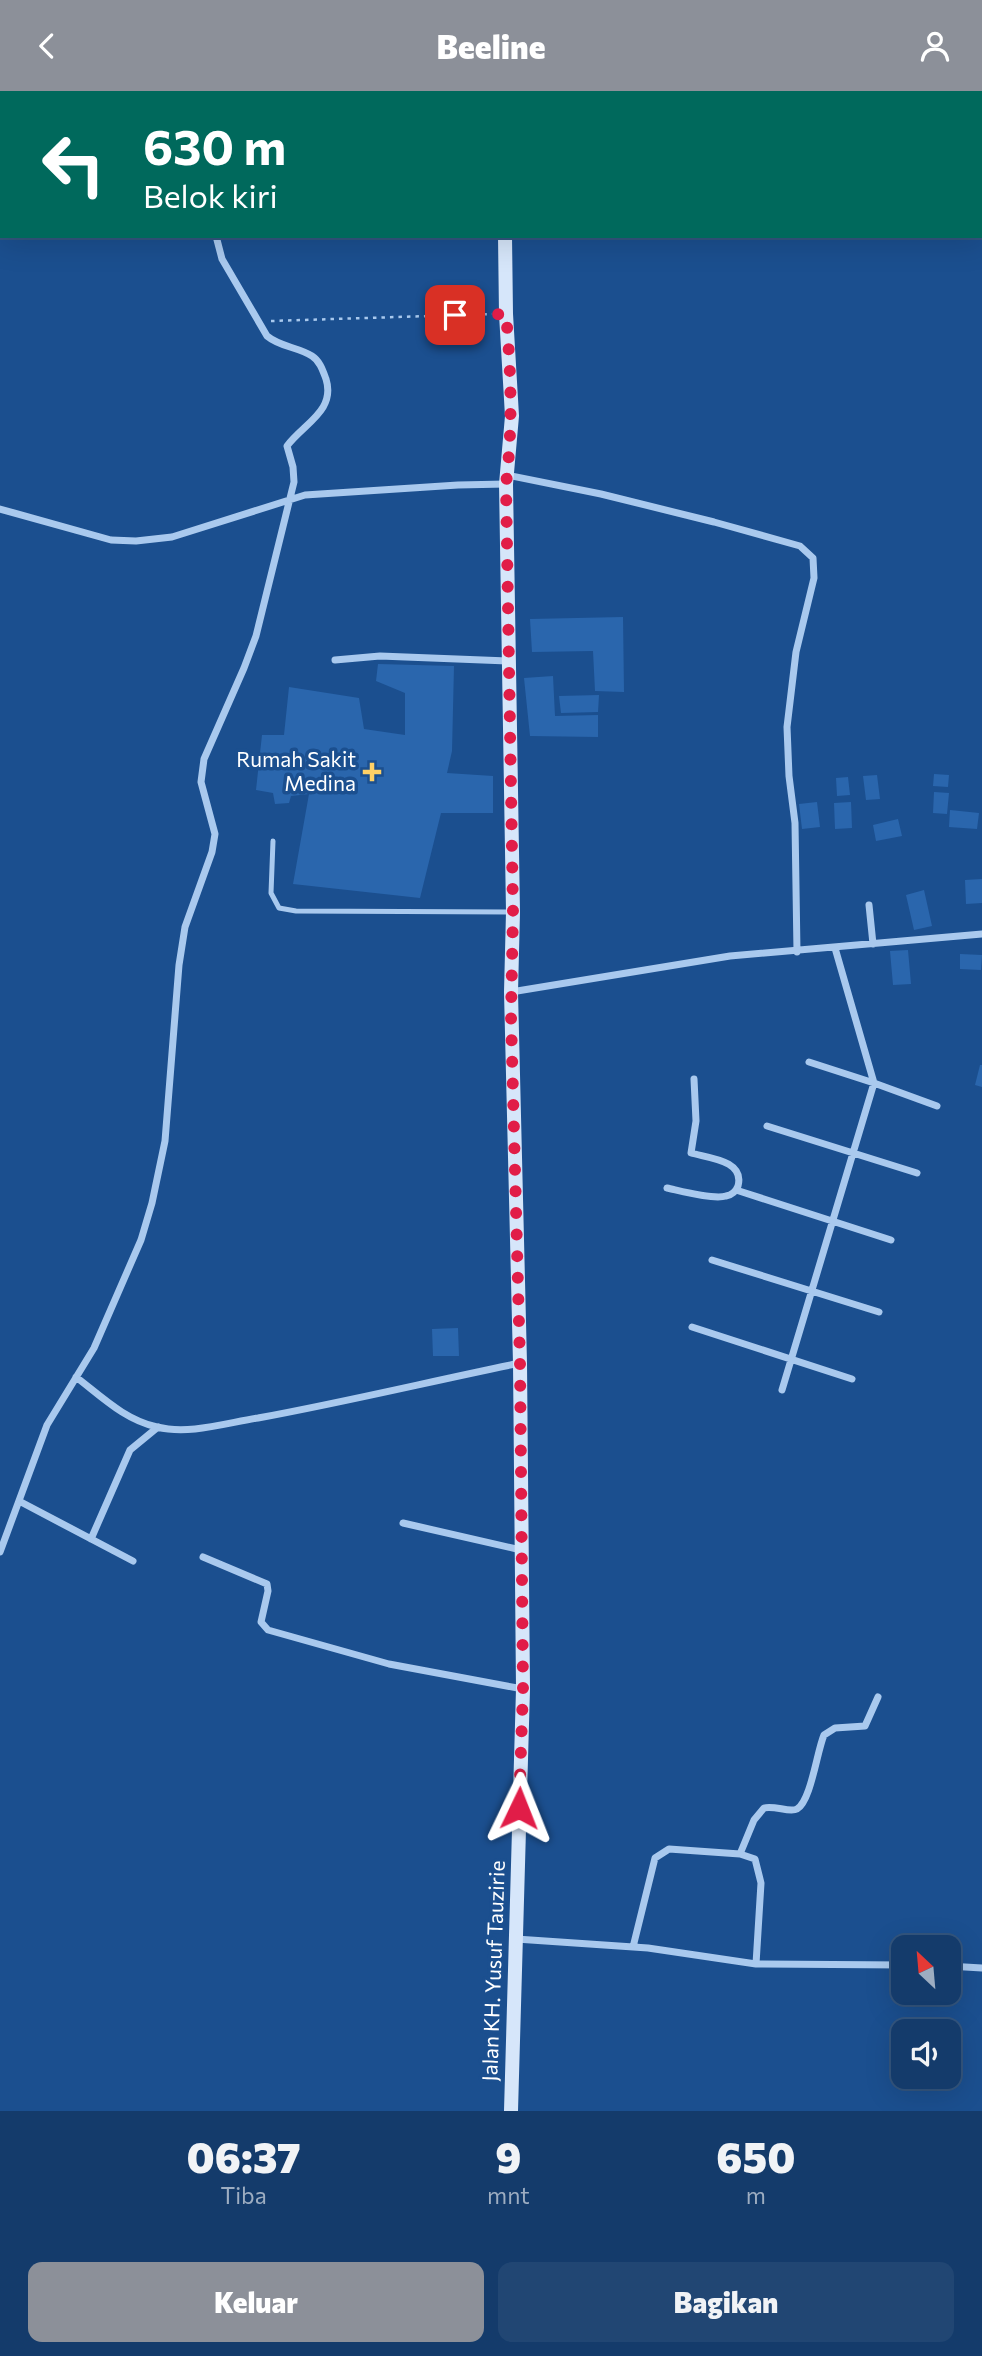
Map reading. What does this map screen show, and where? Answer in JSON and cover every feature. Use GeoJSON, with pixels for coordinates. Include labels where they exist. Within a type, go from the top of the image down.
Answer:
{"type":"FeatureCollection","features":[{"type":"Feature","properties":{"kind":"main road","name":"Jalan KH. Yusuf Tauzirie"},"geometry":{"type":"LineString","coordinates":[[505,238],[512,416],[506,480],[513,912],[511,992],[520,1363],[523,1689],[511,2111]]}},
{"type":"Feature","properties":{"kind":"street"},"geometry":{"type":"LineString","coordinates":[[0,1552],[47,1425],[94,1348],[141,1240],[160,1174],[183,939],[212,852],[215,834],[201,775],[204,759],[256,635],[292,497],[295,474],[287,446],[324,408],[329,394],[319,363],[311,355],[267,336],[222,259],[217,238]]}},
{"type":"Feature","properties":{"kind":"street"},"geometry":{"type":"LineString","coordinates":[[0,509],[111,540],[136,541],[172,537],[292,497],[506,480],[601,494],[714,522],[808,551],[813,558],[814,577],[796,652],[787,727],[795,823],[797,952]]}},
{"type":"Feature","properties":{"kind":"street"},"geometry":{"type":"LineString","coordinates":[[335,660],[380,656],[509,661]]}},
{"type":"Feature","properties":{"kind":"street"},"geometry":{"type":"LineString","coordinates":[[869,905],[873,944]]}},
{"type":"Feature","properties":{"kind":"street"},"geometry":{"type":"LineString","coordinates":[[511,992],[730,956],[982,934]]}},
{"type":"Feature","properties":{"kind":"street"},"geometry":{"type":"LineString","coordinates":[[782,1390],[874,1083],[835,948]]}},
{"type":"Feature","properties":{"kind":"street"},"geometry":{"type":"LineString","coordinates":[[809,1062],[937,1106]]}},
{"type":"Feature","properties":{"kind":"street"},"geometry":{"type":"LineString","coordinates":[[694,1079],[696,1121],[691,1153],[732,1165],[739,1175],[736,1190]]}},
{"type":"Feature","properties":{"kind":"street"},"geometry":{"type":"LineString","coordinates":[[767,1126],[917,1173]]}},
{"type":"Feature","properties":{"kind":"street"},"geometry":{"type":"LineString","coordinates":[[667,1188],[723,1197],[736,1190],[891,1240]]}},
{"type":"Feature","properties":{"kind":"street"},"geometry":{"type":"LineString","coordinates":[[712,1259],[879,1312]]}},
{"type":"Feature","properties":{"kind":"street"},"geometry":{"type":"LineString","coordinates":[[692,1327],[852,1379]]}},
{"type":"Feature","properties":{"kind":"street"},"geometry":{"type":"LineString","coordinates":[[76,1377],[123,1414],[158,1427],[187,1429],[241,1421],[520,1363]]}},
{"type":"Feature","properties":{"kind":"street"},"geometry":{"type":"LineString","coordinates":[[91,1539],[130,1450],[158,1427]]}},
{"type":"Feature","properties":{"kind":"street"},"geometry":{"type":"LineString","coordinates":[[19,1501],[133,1561]]}},
{"type":"Feature","properties":{"kind":"street"},"geometry":{"type":"LineString","coordinates":[[403,1523],[521,1550]]}},
{"type":"Feature","properties":{"kind":"street"},"geometry":{"type":"LineString","coordinates":[[203,1557],[267,1584],[261,1622],[268,1630],[389,1664],[523,1689]]}},
{"type":"Feature","properties":{"kind":"street"},"geometry":{"type":"LineString","coordinates":[[740,1854],[754,1821],[764,1808],[771,1806],[796,1810],[800,1806],[811,1782],[824,1735],[835,1728],[865,1726],[878,1697]]}},
{"type":"Feature","properties":{"kind":"street"},"geometry":{"type":"LineString","coordinates":[[634,1947],[652,1865],[660,1853],[669,1850],[740,1854],[755,1859],[761,1876],[756,1964]]}},
{"type":"Feature","properties":{"kind":"street"},"geometry":{"type":"LineString","coordinates":[[515,1939],[634,1947],[756,1964],[891,1965]]}},
{"type":"Feature","properties":{"kind":"street"},"geometry":{"type":"LineString","coordinates":[[961,1967],[982,1968]]}},
{"type":"Feature","properties":{"kind":"lane"},"geometry":{"type":"LineString","coordinates":[[273,841],[271,893],[279,908],[296,911],[513,912]]}},
{"type":"Feature","properties":{"kind":"path"},"geometry":{"type":"LineString","coordinates":[[280,321],[506,314]]}},
{"type":"Feature","properties":{"kind":"building"},"geometry":{"type":"Polygon","coordinates":[[[623,617],[624,692],[595,691],[593,651],[532,652],[530,619],[623,617]]]}},
{"type":"Feature","properties":{"kind":"building","name":"Rumah Sakit Medina"},"geometry":{"type":"Polygon","coordinates":[[[378,664],[454,666],[452,751],[447,773],[493,776],[493,813],[441,813],[420,898],[293,884],[309,794],[291,796],[289,803],[275,804],[273,793],[256,790],[262,735],[284,735],[289,687],[359,698],[364,729],[405,735],[405,693],[376,681],[378,664]]]}},
{"type":"Feature","properties":{"kind":"building"},"geometry":{"type":"Polygon","coordinates":[[[553,676],[555,716],[598,715],[598,737],[530,736],[524,678],[553,676]]]}},
{"type":"Feature","properties":{"kind":"building"},"geometry":{"type":"Polygon","coordinates":[[[599,695],[598,712],[561,713],[559,696],[599,695]]]}},
{"type":"Feature","properties":{"kind":"building"},"geometry":{"type":"Polygon","coordinates":[[[934,774],[949,775],[948,787],[933,786],[934,774]]]}},
{"type":"Feature","properties":{"kind":"building"},"geometry":{"type":"Polygon","coordinates":[[[877,775],[880,799],[866,800],[863,776],[877,775]]]}},
{"type":"Feature","properties":{"kind":"building"},"geometry":{"type":"Polygon","coordinates":[[[848,777],[850,795],[837,796],[836,778],[848,777]]]}},
{"type":"Feature","properties":{"kind":"building"},"geometry":{"type":"Polygon","coordinates":[[[934,792],[949,793],[947,814],[933,813],[934,792]]]}},
{"type":"Feature","properties":{"kind":"building"},"geometry":{"type":"Polygon","coordinates":[[[817,802],[820,827],[802,829],[799,804],[817,802]]]}},
{"type":"Feature","properties":{"kind":"building"},"geometry":{"type":"Polygon","coordinates":[[[851,802],[852,828],[835,829],[834,803],[851,802]]]}},
{"type":"Feature","properties":{"kind":"building"},"geometry":{"type":"Polygon","coordinates":[[[950,810],[979,813],[977,829],[949,827],[950,810]]]}},
{"type":"Feature","properties":{"kind":"building"},"geometry":{"type":"Polygon","coordinates":[[[898,819],[902,836],[876,841],[873,825],[898,819]]]}},
{"type":"Feature","properties":{"kind":"building"},"geometry":{"type":"Polygon","coordinates":[[[982,879],[982,903],[966,904],[965,880],[982,879]]]}},
{"type":"Feature","properties":{"kind":"building"},"geometry":{"type":"Polygon","coordinates":[[[924,890],[932,926],[914,930],[906,895],[924,890]]]}},
{"type":"Feature","properties":{"kind":"building"},"geometry":{"type":"Polygon","coordinates":[[[908,950],[911,984],[893,985],[890,951],[908,950]]]}},
{"type":"Feature","properties":{"kind":"building"},"geometry":{"type":"Polygon","coordinates":[[[960,954],[982,955],[981,970],[960,969],[960,954]]]}},
{"type":"Feature","properties":{"kind":"building"},"geometry":{"type":"Polygon","coordinates":[[[982,1065],[982,1087],[975,1085],[982,1065]]]}},
{"type":"Feature","properties":{"kind":"building"},"geometry":{"type":"Polygon","coordinates":[[[458,1328],[459,1356],[433,1356],[432,1329],[458,1328]]]}},
{"type":"Feature","properties":{"kind":"place","name":"Rumah Sakit Medina"},"geometry":{"type":"Point","coordinates":[372,772]}},
{"type":"Feature","properties":{"kind":"route"},"geometry":{"type":"LineString","coordinates":[[455,315],[506,314],[511,372],[512,416],[506,484],[513,912],[511,1016],[520,1363],[523,1689],[519,1808]]}}]}
